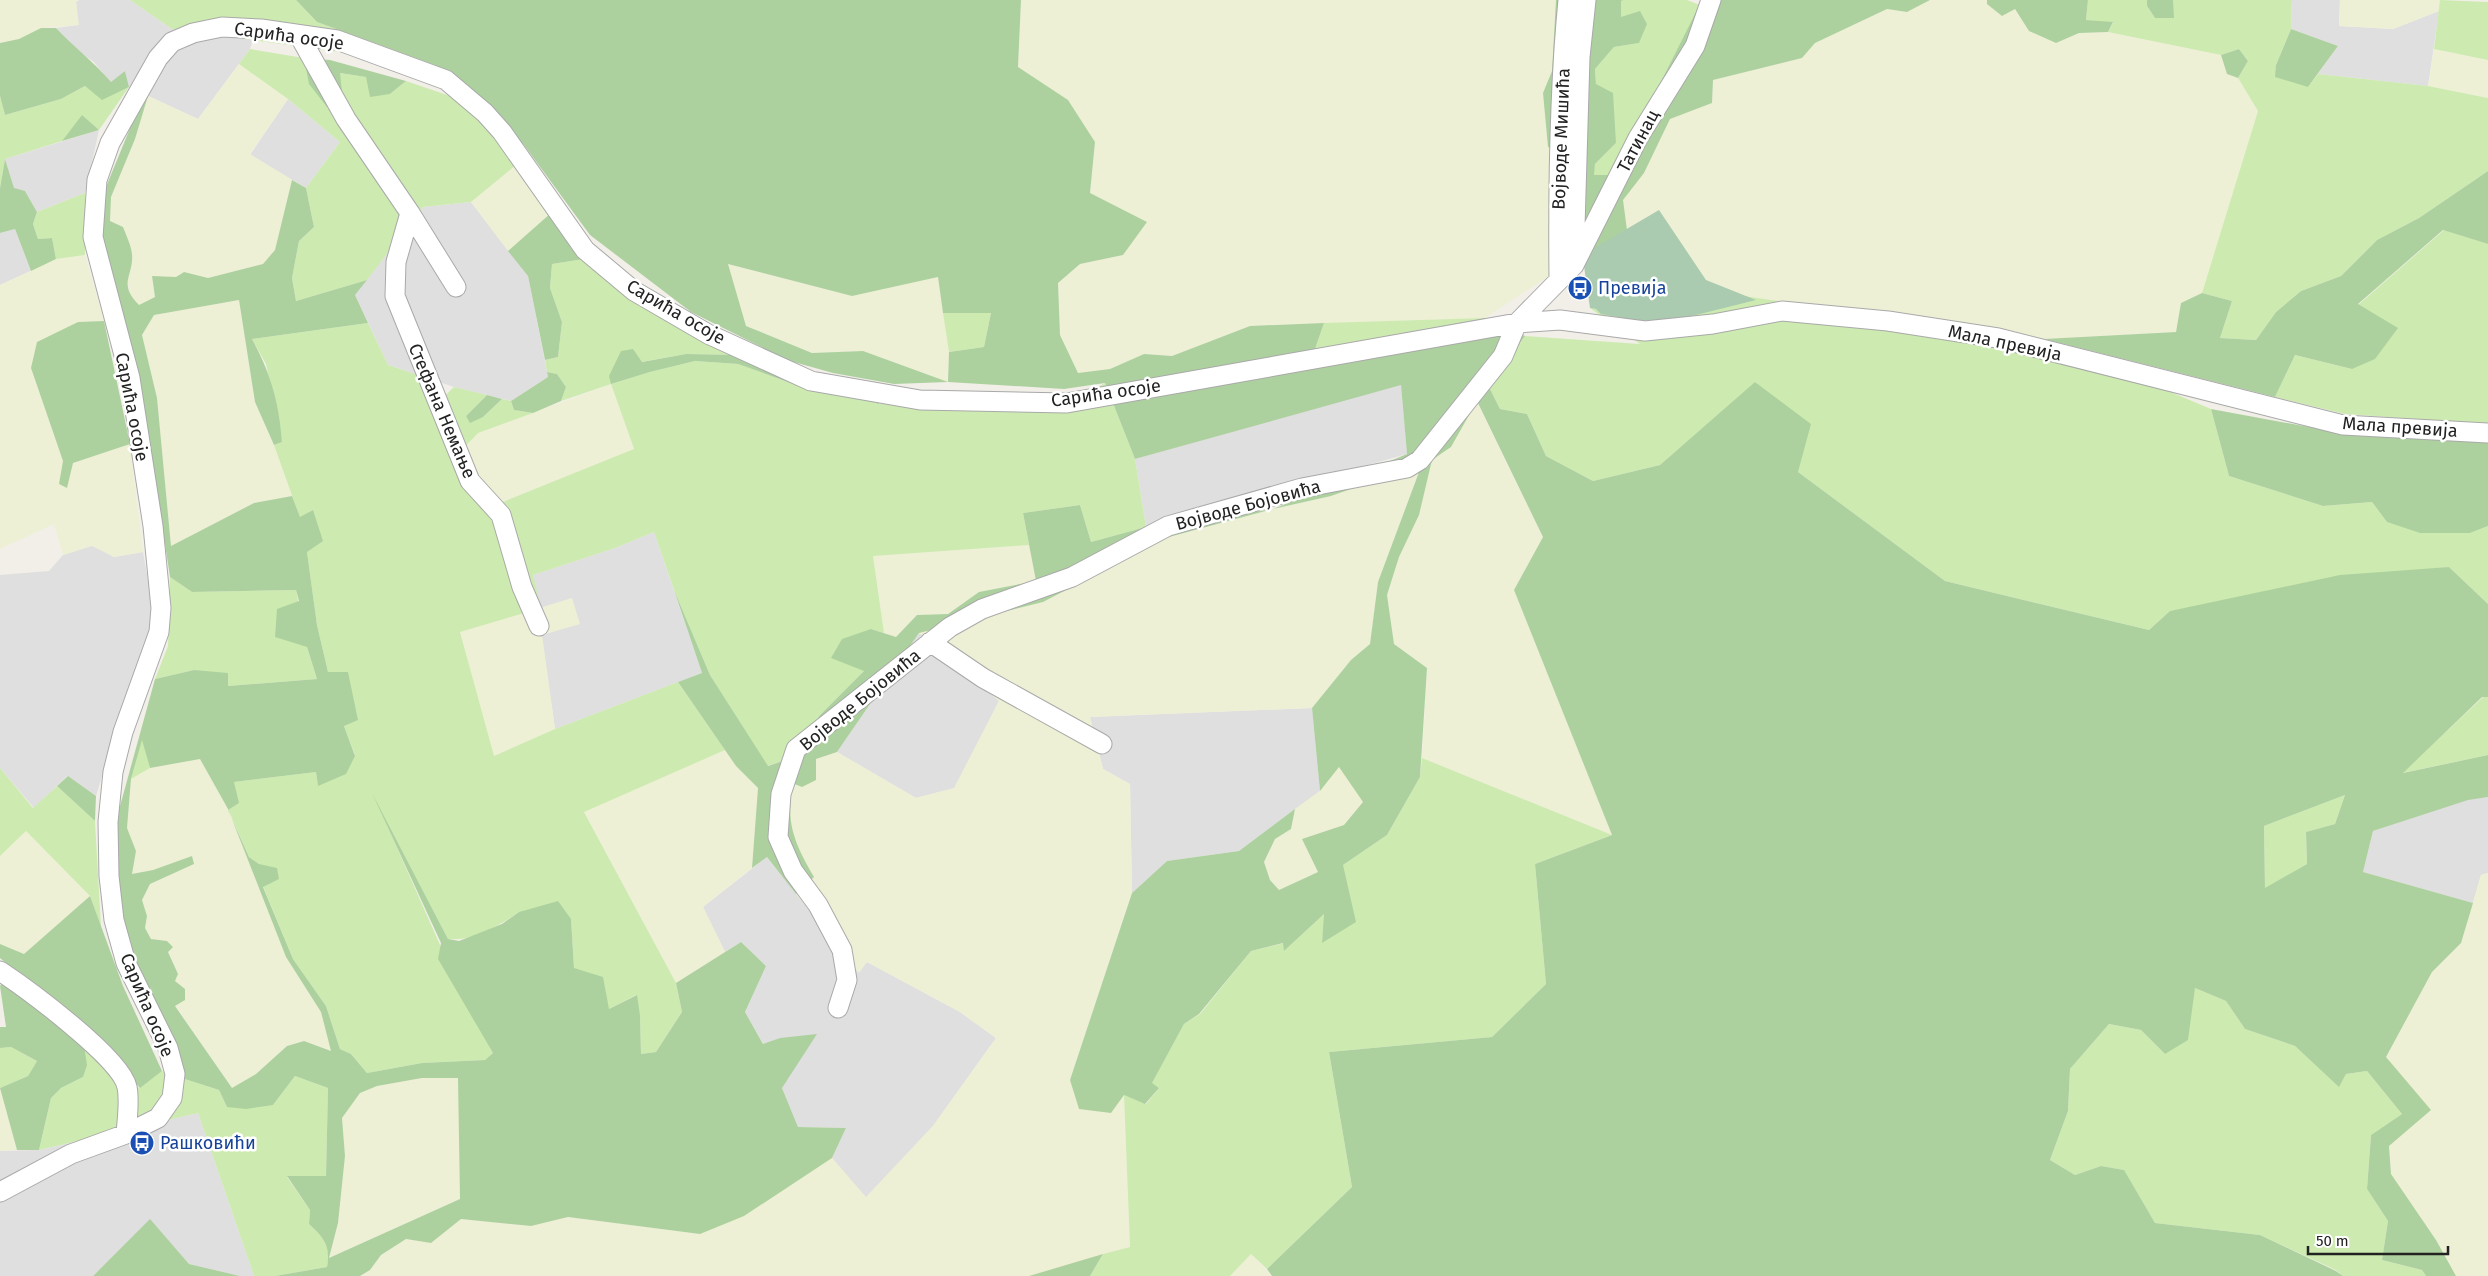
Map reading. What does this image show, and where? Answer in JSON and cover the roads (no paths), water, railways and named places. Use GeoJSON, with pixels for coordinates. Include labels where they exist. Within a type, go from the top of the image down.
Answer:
{"type":"FeatureCollection","features":[{"type":"Feature","properties":{"kind":"street","name":"Војводе Мишића"},"geometry":{"type":"LineString","coordinates":[[1559,278],[1559,167],[1564,43],[1568,0]]}},
{"type":"Feature","properties":{"kind":"street","name":"Војводе Мишића"},"geometry":{"type":"LineString","coordinates":[[1574,265],[1580,57],[1586,0]]}},
{"type":"Feature","properties":{"kind":"street","name":"Татинац"},"geometry":{"type":"LineString","coordinates":[[1559,278],[1574,265],[1638,138],[1695,46],[1711,0]]}},
{"type":"Feature","properties":{"kind":"street","name":"Сарића осоје"},"geometry":{"type":"LineString","coordinates":[[0,1192],[71,1154],[126,1134],[158,1118],[172,1098],[175,1074],[168,1048],[126,963],[114,920],[109,876],[108,822],[113,772],[123,732],[158,632],[161,608],[153,526],[130,378],[93,237],[97,180],[110,143],[158,58],[172,42],[193,33],[222,27],[261,29],[338,40],[446,80],[485,113],[502,132],[585,250],[634,291],[708,334],[811,381],[920,400],[1067,403],[1517,323]]}},
{"type":"Feature","properties":{"kind":"street"},"geometry":{"type":"LineString","coordinates":[[299,35],[346,119],[410,213],[456,287]]}},
{"type":"Feature","properties":{"kind":"street","name":"Стефана Немање"},"geometry":{"type":"LineString","coordinates":[[410,213],[396,262],[395,296],[470,481],[501,515],[522,586],[538,626]]}},
{"type":"Feature","properties":{"kind":"street"},"geometry":{"type":"LineString","coordinates":[[1517,323],[1559,278]]}},
{"type":"Feature","properties":{"kind":"street","name":"Мала превија"},"geometry":{"type":"LineString","coordinates":[[1517,323],[1560,320],[1645,331],[1712,324],[1782,311],[1888,321],[1998,338],[2343,425],[2488,433]]}},
{"type":"Feature","properties":{"kind":"street","name":"Војводе Бојовића"},"geometry":{"type":"LineString","coordinates":[[838,1008],[847,980],[842,950],[818,905],[793,871],[778,837],[781,794],[796,749],[950,626],[982,609],[1072,577],[1168,526],[1302,488],[1407,468],[1420,460],[1503,356],[1517,323]]}},
{"type":"Feature","properties":{"kind":"street","name":"Војводе Бојовића"},"geometry":{"type":"LineString","coordinates":[[930,642],[983,678],[1102,744]]}},
{"type":"Feature","properties":{"kind":"street"},"geometry":{"type":"LineString","coordinates":[[0,971],[91,1042],[113,1062],[127,1086],[126,1134]]}},
{"type":"Feature","properties":{"kind":"place","name":"Превија"},"geometry":{"type":"Point","coordinates":[1580,288]}},
{"type":"Feature","properties":{"kind":"place","name":"Рашковићи"},"geometry":{"type":"Point","coordinates":[142,1143]}}]}
